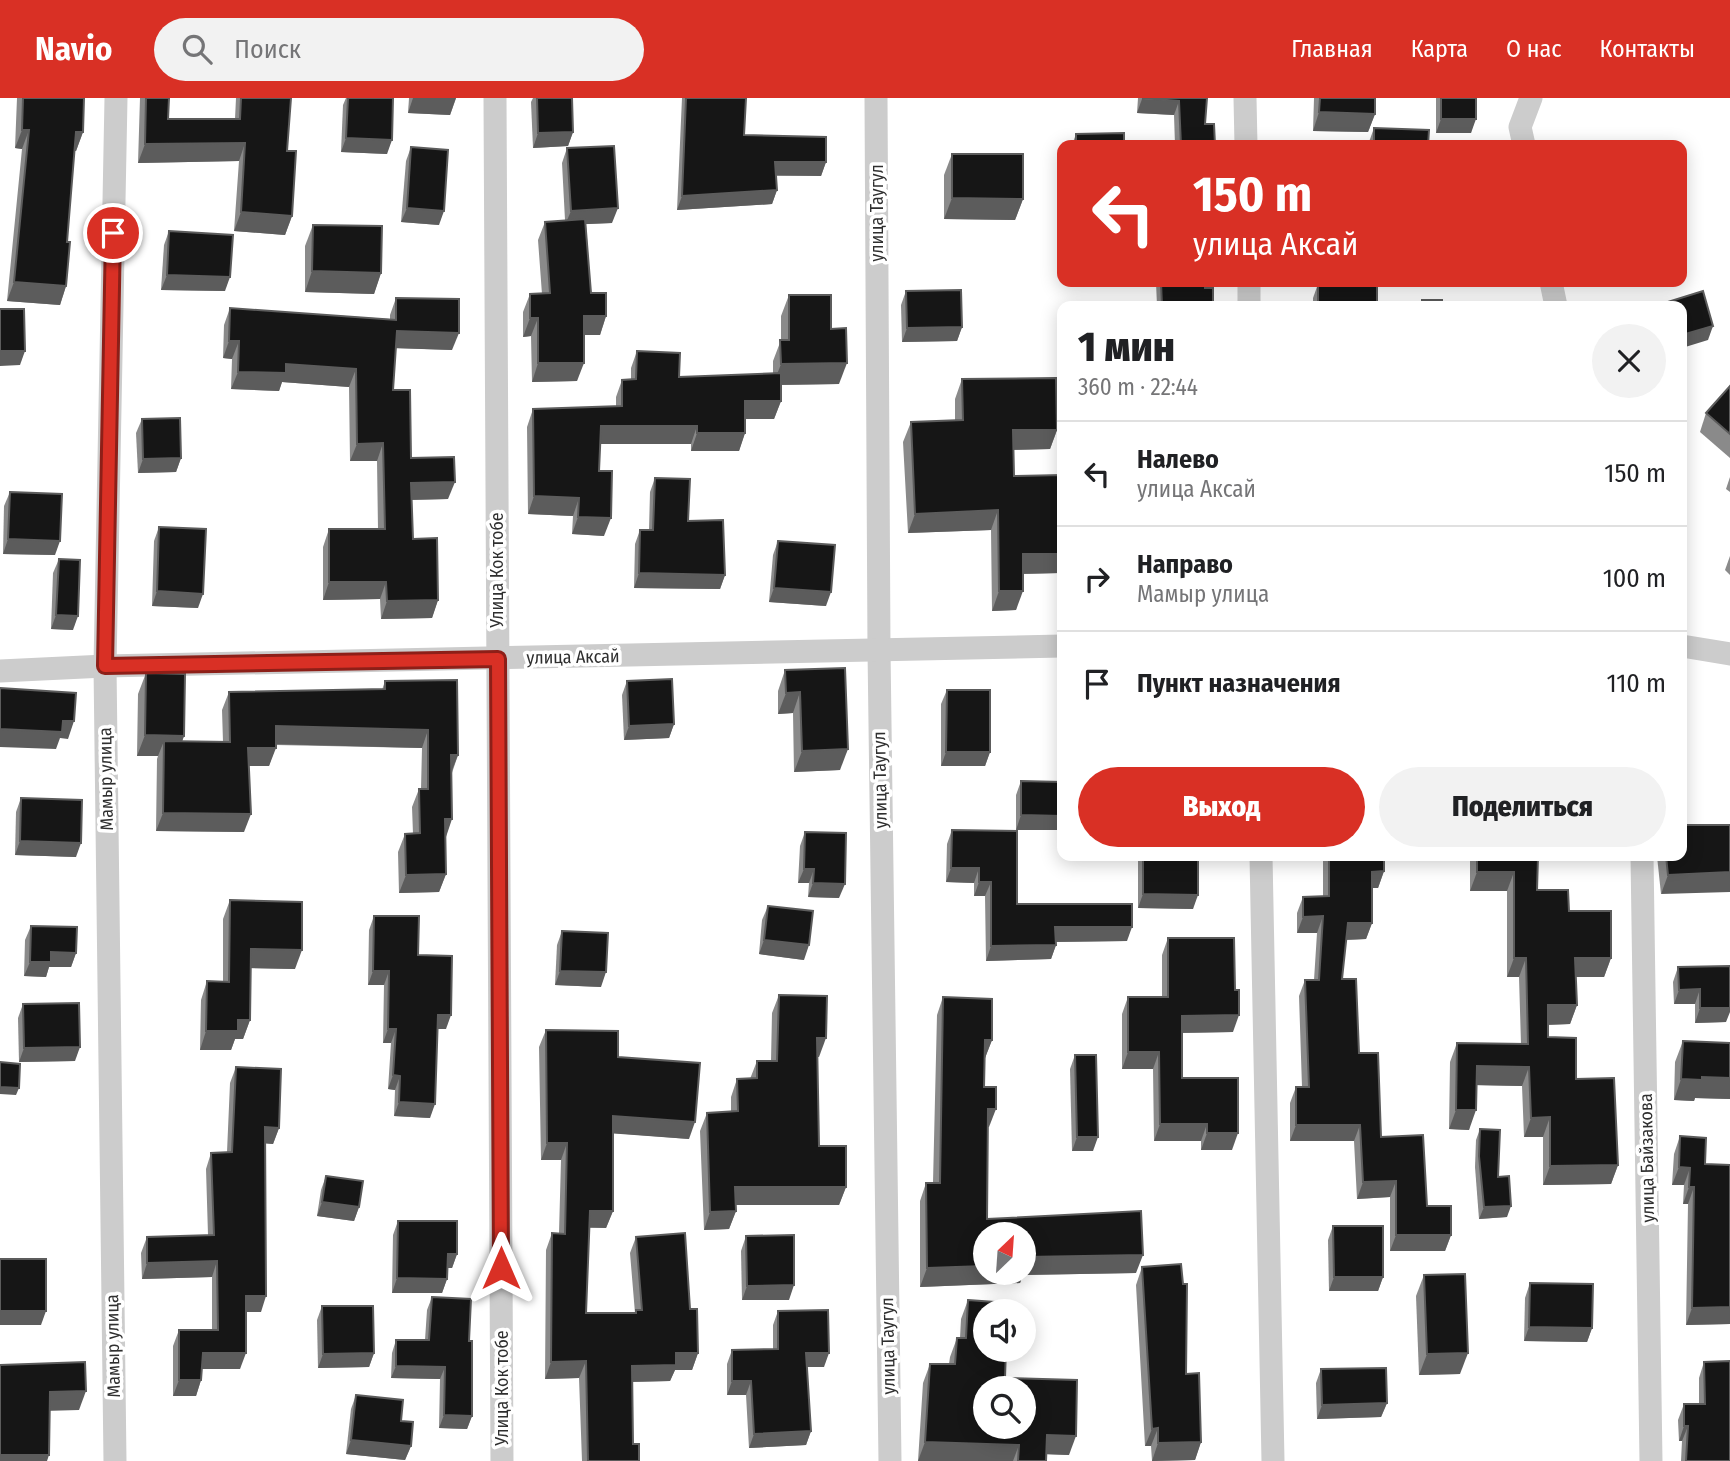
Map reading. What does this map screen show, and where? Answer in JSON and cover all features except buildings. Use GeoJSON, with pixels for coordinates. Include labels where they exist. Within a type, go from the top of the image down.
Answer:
{"type":"FeatureCollection","features":[{"type":"Feature","properties":{"kind":"street","name":"Мамыр улица"},"geometry":{"type":"LineString","coordinates":[[115,1461],[105,666],[116,98]]}},
{"type":"Feature","properties":{"kind":"street","name":"Улица Кок тобе"},"geometry":{"type":"LineString","coordinates":[[495,98],[502,1461]]}},
{"type":"Feature","properties":{"kind":"street","name":"улица Таугул"},"geometry":{"type":"LineString","coordinates":[[876,98],[879,650],[890,1461]]}},
{"type":"Feature","properties":{"kind":"street"},"geometry":{"type":"LineString","coordinates":[[1245,98],[1246,140]]}},
{"type":"Feature","properties":{"kind":"street"},"geometry":{"type":"LineString","coordinates":[[1523,140],[1520,127],[1531,98]]}},
{"type":"Feature","properties":{"kind":"street","name":"улица Аксай"},"geometry":{"type":"LineString","coordinates":[[0,671],[105,666],[1057,646]]}},
{"type":"Feature","properties":{"kind":"street"},"geometry":{"type":"LineString","coordinates":[[1687,647],[1730,654]]}},
{"type":"Feature","properties":{"kind":"street"},"geometry":{"type":"LineString","coordinates":[[1261,861],[1273,1461]]}},
{"type":"Feature","properties":{"kind":"street","name":"улица Байзакова"},"geometry":{"type":"LineString","coordinates":[[1642,861],[1651,1461]]}},
{"type":"Feature","properties":{"kind":"route"},"geometry":{"type":"LineString","coordinates":[[113,233],[105,666],[498,659],[501,1268]]}}]}
